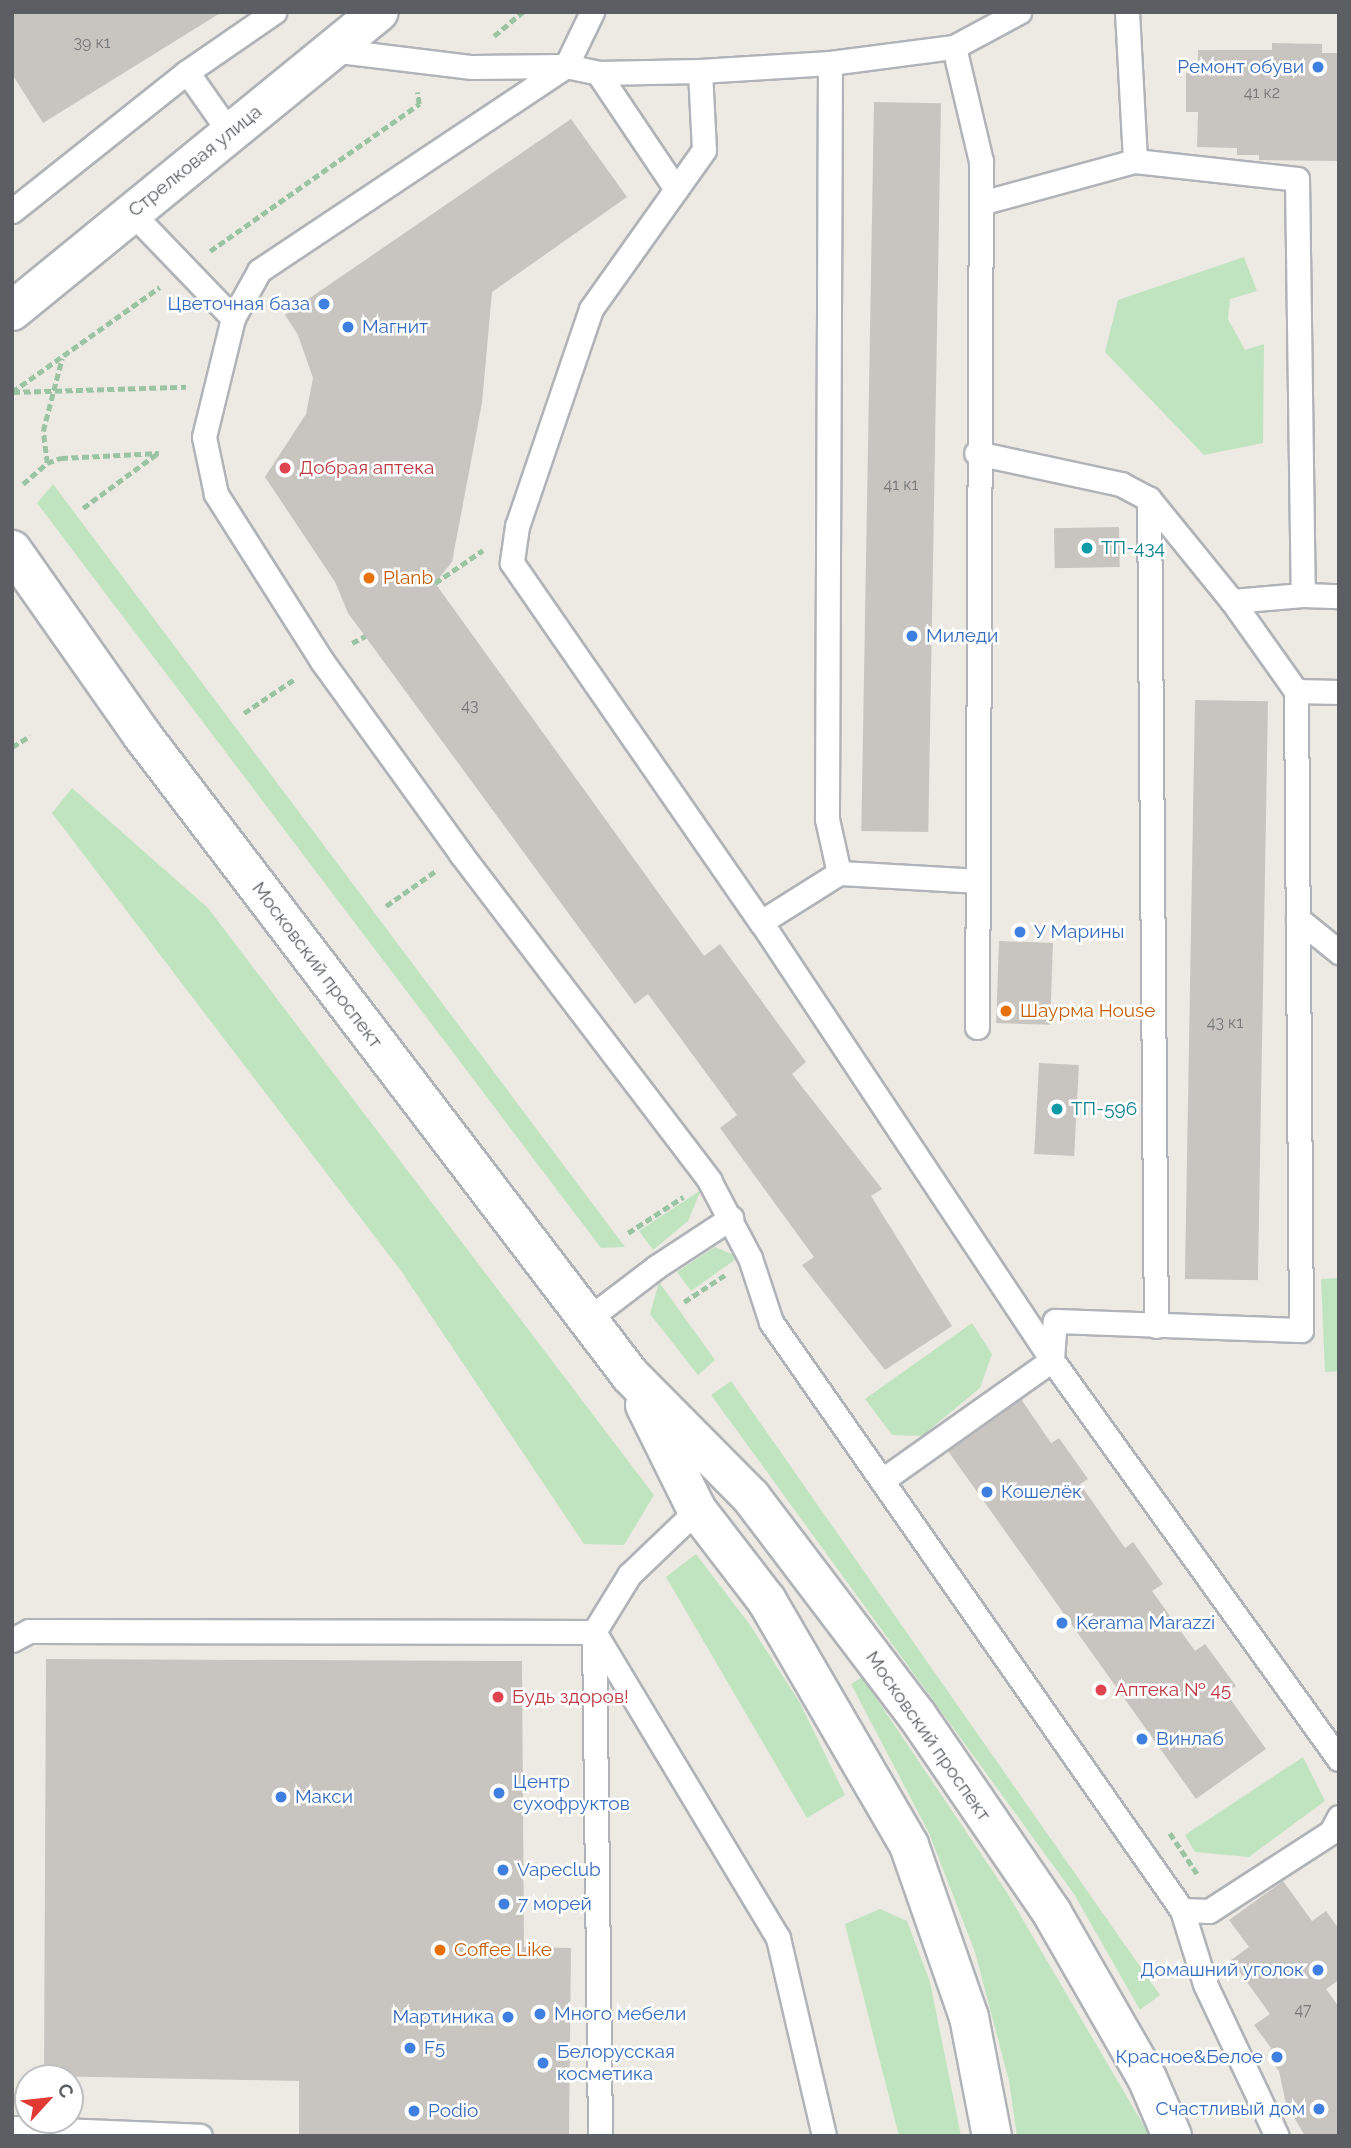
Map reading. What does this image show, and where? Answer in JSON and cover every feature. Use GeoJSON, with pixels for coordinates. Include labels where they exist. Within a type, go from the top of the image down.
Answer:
{"type":"FeatureCollection","features":[{"type":"Feature","properties":{"kind":"main road","name":"Стрелковая улица"},"geometry":{"type":"LineString","coordinates":[[12,311],[378,12]]}},
{"type":"Feature","properties":{"kind":"main road","name":"Московский проспект"},"geometry":{"type":"LineString","coordinates":[[12,550],[142,735],[630,1375],[751,1497],[918,1717],[1052,1913],[1147,2078],[1172,2136]]}},
{"type":"Feature","properties":{"kind":"main road","name":"Московский проспект"},"geometry":{"type":"LineString","coordinates":[[630,1375],[696,1510],[767,1601],[909,1845],[969,2017],[992,2136]]}},
{"type":"Feature","properties":{"kind":"lane"},"geometry":{"type":"LineString","coordinates":[[12,211],[187,72],[274,12]]}},
{"type":"Feature","properties":{"kind":"lane"},"geometry":{"type":"LineString","coordinates":[[592,12],[566,66],[259,271],[233,318],[204,437],[216,494],[322,661],[709,1180],[750,1258],[771,1322],[884,1479],[1182,1910],[1205,1984],[1277,2136]]}},
{"type":"Feature","properties":{"kind":"lane"},"geometry":{"type":"LineString","coordinates":[[331,50],[472,67],[566,66],[598,73],[700,71],[830,63],[954,47],[1019,12]]}},
{"type":"Feature","properties":{"kind":"lane"},"geometry":{"type":"LineString","coordinates":[[1127,12],[1135,161]]}},
{"type":"Feature","properties":{"kind":"lane"},"geometry":{"type":"LineString","coordinates":[[954,47],[981,161],[976,453],[977,1027]]}},
{"type":"Feature","properties":{"kind":"lane"},"geometry":{"type":"LineString","coordinates":[[830,63],[827,819],[839,873]]}},
{"type":"Feature","properties":{"kind":"lane"},"geometry":{"type":"LineString","coordinates":[[700,71],[704,150],[591,309],[517,526],[512,563],[761,922],[1052,1360],[1339,1759]]}},
{"type":"Feature","properties":{"kind":"lane"},"geometry":{"type":"LineString","coordinates":[[187,72],[230,133]]}},
{"type":"Feature","properties":{"kind":"lane"},"geometry":{"type":"LineString","coordinates":[[598,73],[676,189]]}},
{"type":"Feature","properties":{"kind":"lane"},"geometry":{"type":"LineString","coordinates":[[981,203],[1135,161],[1297,179],[1303,595]]}},
{"type":"Feature","properties":{"kind":"lane"},"geometry":{"type":"LineString","coordinates":[[132,213],[233,318]]}},
{"type":"Feature","properties":{"kind":"lane"},"geometry":{"type":"LineString","coordinates":[[976,453],[1121,484],[1149,499],[1232,601],[1296,691],[1301,1330],[1055,1321],[1052,1360]]}},
{"type":"Feature","properties":{"kind":"lane"},"geometry":{"type":"LineString","coordinates":[[1149,499],[1156,1326]]}},
{"type":"Feature","properties":{"kind":"lane"},"geometry":{"type":"LineString","coordinates":[[1232,601],[1303,595],[1339,596]]}},
{"type":"Feature","properties":{"kind":"lane"},"geometry":{"type":"LineString","coordinates":[[1296,691],[1339,692]]}},
{"type":"Feature","properties":{"kind":"lane"},"geometry":{"type":"LineString","coordinates":[[761,922],[839,873],[977,881]]}},
{"type":"Feature","properties":{"kind":"lane"},"geometry":{"type":"LineString","coordinates":[[1298,919],[1339,952]]}},
{"type":"Feature","properties":{"kind":"lane"},"geometry":{"type":"LineString","coordinates":[[588,1319],[656,1267],[731,1218]]}},
{"type":"Feature","properties":{"kind":"lane"},"geometry":{"type":"LineString","coordinates":[[884,1479],[1052,1360]]}},
{"type":"Feature","properties":{"kind":"lane"},"geometry":{"type":"LineString","coordinates":[[600,2136],[594,1633],[629,1575],[696,1510]]}},
{"type":"Feature","properties":{"kind":"lane"},"geometry":{"type":"LineString","coordinates":[[21,1635],[594,1633]]}},
{"type":"Feature","properties":{"kind":"lane"},"geometry":{"type":"LineString","coordinates":[[594,1633],[778,1938],[824,2136]]}},
{"type":"Feature","properties":{"kind":"lane"},"geometry":{"type":"LineString","coordinates":[[1182,1910],[1209,1911],[1336,1831]]}},
{"type":"Feature","properties":{"kind":"lane"},"geometry":{"type":"LineString","coordinates":[[12,2128],[200,2136]]}},
{"type":"Feature","properties":{"kind":"path"},"geometry":{"type":"LineString","coordinates":[[480,35],[494,36],[523,12]]}},
{"type":"Feature","properties":{"kind":"path"},"geometry":{"type":"LineString","coordinates":[[216,386],[12,392],[419,104],[412,59]]}},
{"type":"Feature","properties":{"kind":"path"},"geometry":{"type":"LineString","coordinates":[[47,463],[43,431],[62,356]]}},
{"type":"Feature","properties":{"kind":"path"},"geometry":{"type":"LineString","coordinates":[[23,484],[47,463],[159,453],[83,508]]}},
{"type":"Feature","properties":{"kind":"path"},"geometry":{"type":"LineString","coordinates":[[435,583],[517,526]]}},
{"type":"Feature","properties":{"kind":"path"},"geometry":{"type":"LineString","coordinates":[[352,643],[365,636]]}},
{"type":"Feature","properties":{"kind":"path"},"geometry":{"type":"LineString","coordinates":[[12,747],[30,736]]}},
{"type":"Feature","properties":{"kind":"path"},"geometry":{"type":"LineString","coordinates":[[628,1233],[709,1180]]}},
{"type":"Feature","properties":{"kind":"green space"},"geometry":{"type":"Polygon","coordinates":[[[1244,257],[1257,291],[1230,299],[1228,319],[1245,350],[1264,344],[1263,443],[1204,455],[1105,352],[1118,300],[1244,257]]]}},
{"type":"Feature","properties":{"kind":"green space"},"geometry":{"type":"Polygon","coordinates":[[[53,484],[625,1247],[601,1248],[37,503],[53,484]]]}},
{"type":"Feature","properties":{"kind":"green space"},"geometry":{"type":"Polygon","coordinates":[[[72,788],[208,908],[654,1495],[624,1545],[584,1544],[401,1271],[52,813],[72,788]]]}},
{"type":"Feature","properties":{"kind":"green space"},"geometry":{"type":"Polygon","coordinates":[[[701,1190],[688,1221],[653,1250],[639,1231],[701,1190]]]}},
{"type":"Feature","properties":{"kind":"green space"},"geometry":{"type":"Polygon","coordinates":[[[715,1247],[739,1257],[691,1291],[677,1272],[715,1247]]]}},
{"type":"Feature","properties":{"kind":"green space"},"geometry":{"type":"Polygon","coordinates":[[[1339,1278],[1339,1371],[1325,1372],[1321,1279],[1339,1278]]]}},
{"type":"Feature","properties":{"kind":"green space"},"geometry":{"type":"Polygon","coordinates":[[[659,1282],[715,1360],[698,1375],[650,1314],[659,1282]]]}},
{"type":"Feature","properties":{"kind":"green space"},"geometry":{"type":"Polygon","coordinates":[[[972,1323],[992,1354],[980,1388],[922,1436],[892,1435],[865,1399],[972,1323]]]}},
{"type":"Feature","properties":{"kind":"green space"},"geometry":{"type":"Polygon","coordinates":[[[731,1381],[1160,1995],[1140,2010],[1074,1894],[711,1395],[731,1381]]]}},
{"type":"Feature","properties":{"kind":"green space"},"geometry":{"type":"Polygon","coordinates":[[[696,1554],[750,1625],[800,1703],[845,1795],[807,1818],[666,1577],[696,1554]]]}},
{"type":"Feature","properties":{"kind":"green space"},"geometry":{"type":"Polygon","coordinates":[[[862,1677],[1006,1891],[1150,2136],[1017,2136],[1009,2081],[975,1952],[929,1833],[851,1684],[862,1677]]]}},
{"type":"Feature","properties":{"kind":"green space"},"geometry":{"type":"Polygon","coordinates":[[[1303,1757],[1325,1801],[1249,1857],[1195,1852],[1185,1835],[1303,1757]]]}},
{"type":"Feature","properties":{"kind":"green space"},"geometry":{"type":"Polygon","coordinates":[[[880,1909],[907,1921],[930,1982],[961,2136],[899,2136],[845,1924],[880,1909]]]}},
{"type":"Feature","properties":{"kind":"building"},"geometry":{"type":"Polygon","coordinates":[[[12,12],[222,12],[43,123],[12,74],[12,12]]]}},
{"type":"Feature","properties":{"kind":"building"},"geometry":{"type":"Polygon","coordinates":[[[1272,43],[1322,44],[1322,53],[1339,53],[1339,161],[1259,160],[1259,155],[1237,155],[1237,148],[1197,147],[1198,112],[1186,112],[1186,73],[1198,73],[1198,50],[1272,50],[1272,43]]]}},
{"type":"Feature","properties":{"kind":"building"},"geometry":{"type":"Polygon","coordinates":[[[874,102],[941,103],[928,832],[861,831],[874,102]]]}},
{"type":"Feature","properties":{"kind":"building"},"geometry":{"type":"Polygon","coordinates":[[[571,119],[627,197],[492,292],[482,403],[452,562],[435,583],[704,956],[720,944],[806,1062],[792,1074],[882,1189],[871,1196],[952,1326],[885,1370],[802,1265],[814,1257],[720,1128],[737,1115],[648,994],[635,1004],[348,613],[335,582],[265,477],[306,414],[313,378],[298,335],[285,315],[571,119]]]}},
{"type":"Feature","properties":{"kind":"building","name":"ТП-434"},"geometry":{"type":"Polygon","coordinates":[[[1119,527],[1120,567],[1055,568],[1054,528],[1119,527]]]}},
{"type":"Feature","properties":{"kind":"building"},"geometry":{"type":"Polygon","coordinates":[[[1195,700],[1268,701],[1258,1280],[1185,1279],[1195,700]]]}},
{"type":"Feature","properties":{"kind":"building"},"geometry":{"type":"Polygon","coordinates":[[[999,941],[1053,943],[1050,1025],[996,1023],[999,941]]]}},
{"type":"Feature","properties":{"kind":"building","name":"ТП-596"},"geometry":{"type":"Polygon","coordinates":[[[1039,1063],[1079,1065],[1074,1156],[1034,1154],[1039,1063]]]}},
{"type":"Feature","properties":{"kind":"building"},"geometry":{"type":"Polygon","coordinates":[[[1021,1399],[1051,1443],[1059,1438],[1088,1479],[1080,1484],[1125,1548],[1133,1542],[1163,1584],[1152,1591],[1195,1651],[1205,1644],[1236,1686],[1226,1693],[1266,1749],[1196,1799],[948,1451],[1021,1399]]]}},
{"type":"Feature","properties":{"kind":"building"},"geometry":{"type":"Polygon","coordinates":[[[46,1659],[522,1661],[524,1947],[571,1948],[569,2136],[299,2136],[299,2081],[84,2077],[84,2064],[44,2064],[46,1659]]]}},
{"type":"Feature","properties":{"kind":"building"},"geometry":{"type":"Polygon","coordinates":[[[1283,1881],[1312,1921],[1326,1911],[1339,1929],[1339,1980],[1326,1989],[1339,2007],[1339,2136],[1305,2136],[1286,2104],[1279,2071],[1267,2056],[1271,2048],[1254,2025],[1270,2014],[1231,1960],[1249,1947],[1229,1920],[1283,1881]]]}},
{"type":"Feature","properties":{"kind":"place","name":"Ремонт обуви"},"geometry":{"type":"Point","coordinates":[1318,67]}},
{"type":"Feature","properties":{"kind":"place","name":"Цветочная база"},"geometry":{"type":"Point","coordinates":[324,304]}},
{"type":"Feature","properties":{"kind":"place","name":"Магнит"},"geometry":{"type":"Point","coordinates":[348,327]}},
{"type":"Feature","properties":{"kind":"place","name":"Добрая аптека"},"geometry":{"type":"Point","coordinates":[285,468]}},
{"type":"Feature","properties":{"kind":"place","name":"ТП-434"},"geometry":{"type":"Point","coordinates":[1087,548]}},
{"type":"Feature","properties":{"kind":"place","name":"Planb"},"geometry":{"type":"Point","coordinates":[369,578]}},
{"type":"Feature","properties":{"kind":"place","name":"Миледи"},"geometry":{"type":"Point","coordinates":[912,636]}},
{"type":"Feature","properties":{"kind":"place","name":"У Марины"},"geometry":{"type":"Point","coordinates":[1020,932]}},
{"type":"Feature","properties":{"kind":"place","name":"Шаурма House"},"geometry":{"type":"Point","coordinates":[1006,1011]}},
{"type":"Feature","properties":{"kind":"place","name":"ТП-596"},"geometry":{"type":"Point","coordinates":[1057,1109]}},
{"type":"Feature","properties":{"kind":"place","name":"Кошелёк"},"geometry":{"type":"Point","coordinates":[987,1492]}},
{"type":"Feature","properties":{"kind":"place","name":"Kerama Marazzi"},"geometry":{"type":"Point","coordinates":[1062,1623]}},
{"type":"Feature","properties":{"kind":"place","name":"Аптека № 45"},"geometry":{"type":"Point","coordinates":[1101,1690]}},
{"type":"Feature","properties":{"kind":"place","name":"Будь здоров!"},"geometry":{"type":"Point","coordinates":[498,1697]}},
{"type":"Feature","properties":{"kind":"place","name":"Винлаб"},"geometry":{"type":"Point","coordinates":[1142,1739]}},
{"type":"Feature","properties":{"kind":"place","name":"Центр сухофруктов"},"geometry":{"type":"Point","coordinates":[499,1793]}},
{"type":"Feature","properties":{"kind":"place","name":"Макси"},"geometry":{"type":"Point","coordinates":[281,1797]}},
{"type":"Feature","properties":{"kind":"place","name":"Vapeclub"},"geometry":{"type":"Point","coordinates":[503,1870]}},
{"type":"Feature","properties":{"kind":"place","name":"7 морей"},"geometry":{"type":"Point","coordinates":[504,1904]}},
{"type":"Feature","properties":{"kind":"place","name":"Coffee Like"},"geometry":{"type":"Point","coordinates":[440,1950]}},
{"type":"Feature","properties":{"kind":"place","name":"Домашний уголок"},"geometry":{"type":"Point","coordinates":[1318,1970]}},
{"type":"Feature","properties":{"kind":"place","name":"Много мебели"},"geometry":{"type":"Point","coordinates":[540,2014]}},
{"type":"Feature","properties":{"kind":"place","name":"Мартиника"},"geometry":{"type":"Point","coordinates":[508,2017]}},
{"type":"Feature","properties":{"kind":"place","name":"F5"},"geometry":{"type":"Point","coordinates":[410,2048]}},
{"type":"Feature","properties":{"kind":"place","name":"Красное&Белое"},"geometry":{"type":"Point","coordinates":[1277,2057]}},
{"type":"Feature","properties":{"kind":"place","name":"Белорусская косметика"},"geometry":{"type":"Point","coordinates":[543,2063]}},
{"type":"Feature","properties":{"kind":"place","name":"Счастливый дом"},"geometry":{"type":"Point","coordinates":[1319,2109]}},
{"type":"Feature","properties":{"kind":"place","name":"Podio"},"geometry":{"type":"Point","coordinates":[414,2111]}}]}
